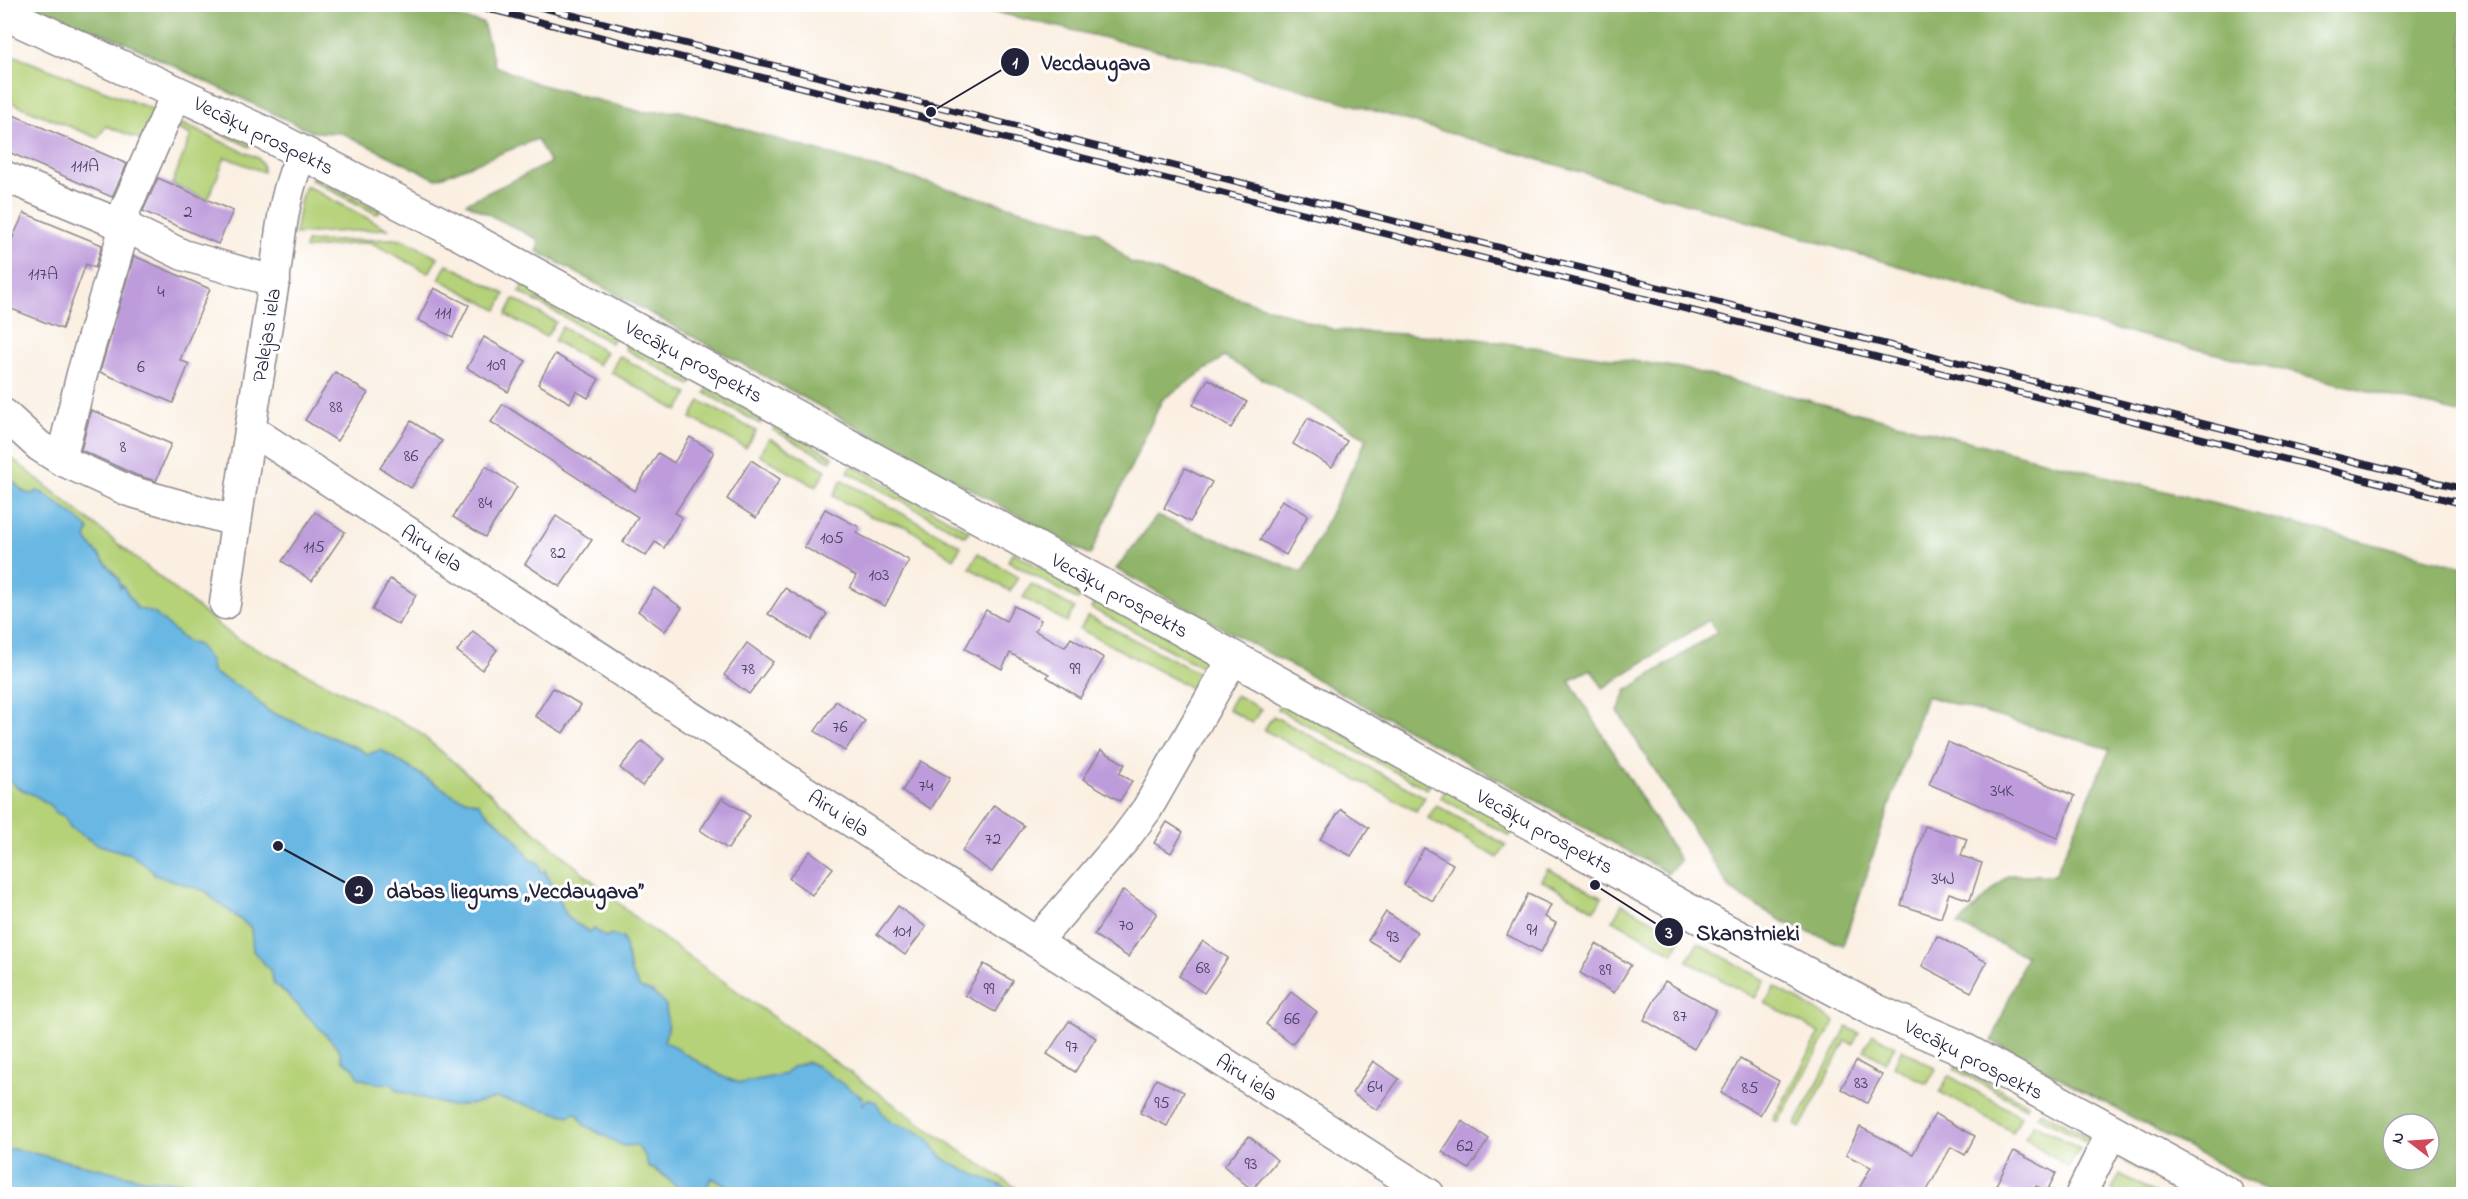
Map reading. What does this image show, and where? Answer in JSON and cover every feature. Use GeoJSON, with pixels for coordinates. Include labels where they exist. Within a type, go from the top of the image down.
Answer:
{"type":"FeatureCollection","features":[{"type":"Feature","properties":{"kind":"main road","name":"Vecāķu prospekts"},"geometry":{"type":"LineString","coordinates":[[4,13],[303,152],[458,232],[1234,657],[1700,917],[1876,1011],[1955,1045],[2227,1194]]}},
{"type":"Feature","properties":{"kind":"street"},"geometry":{"type":"LineString","coordinates":[[61,460],[124,226],[125,210],[177,92]]}},
{"type":"Feature","properties":{"kind":"street","name":"Palejas iela"},"geometry":{"type":"LineString","coordinates":[[225,604],[235,520],[290,183],[303,152]]}},
{"type":"Feature","properties":{"kind":"street"},"geometry":{"type":"LineString","coordinates":[[4,176],[124,226],[183,255],[259,278],[275,280]]}},
{"type":"Feature","properties":{"kind":"street"},"geometry":{"type":"LineString","coordinates":[[4,414],[39,446],[61,460],[129,491],[235,520]]}},
{"type":"Feature","properties":{"kind":"street","name":"Airu iela"},"geometry":{"type":"LineString","coordinates":[[250,429],[1036,942],[1429,1194]]}},
{"type":"Feature","properties":{"kind":"street"},"geometry":{"type":"LineString","coordinates":[[1036,942],[1124,840],[1147,809],[1234,657]]}},
{"type":"Feature","properties":{"kind":"street"},"geometry":{"type":"LineString","coordinates":[[2081,1194],[2112,1132]]}},
{"type":"Feature","properties":{"kind":"green space"},"geometry":{"type":"Polygon","coordinates":[[[397,4],[483,23],[495,66],[535,83],[641,112],[680,111],[1098,232],[1130,262],[1335,330],[1470,338],[1681,368],[2463,567],[2463,1194],[2273,1194],[1992,1041],[2026,956],[1958,925],[2008,875],[2055,875],[2110,749],[1926,696],[1843,945],[1782,921],[1731,890],[1618,712],[1626,691],[1717,632],[1709,620],[1603,688],[1591,669],[1569,680],[1680,861],[1668,873],[1116,569],[1157,516],[1302,572],[1367,438],[1224,357],[1162,400],[1090,555],[537,251],[539,240],[466,203],[550,163],[537,139],[436,179],[342,133],[312,132],[122,41],[29,5],[397,4]]]}},
{"type":"Feature","properties":{"kind":"green space"},"geometry":{"type":"Polygon","coordinates":[[[965,5],[2463,5],[2463,414],[2098,325],[1216,64],[965,5]]]}},
{"type":"Feature","properties":{"kind":"green space"},"geometry":{"type":"Polygon","coordinates":[[[4,52],[157,111],[142,140],[106,126],[98,138],[5,100],[4,52]]]}},
{"type":"Feature","properties":{"kind":"green space"},"geometry":{"type":"Polygon","coordinates":[[[184,110],[253,142],[250,147],[182,115],[184,110]]]}},
{"type":"Feature","properties":{"kind":"green space"},"geometry":{"type":"Polygon","coordinates":[[[176,121],[258,158],[263,165],[263,172],[225,157],[208,200],[172,184],[191,135],[171,126],[176,121]]]}},
{"type":"Feature","properties":{"kind":"green space"},"geometry":{"type":"Polygon","coordinates":[[[314,177],[380,210],[379,213],[376,214],[310,179],[314,177]]]}},
{"type":"Feature","properties":{"kind":"green space"},"geometry":{"type":"Polygon","coordinates":[[[306,186],[388,229],[295,234],[301,198],[306,186]]]}},
{"type":"Feature","properties":{"kind":"green space"},"geometry":{"type":"Polygon","coordinates":[[[404,240],[438,257],[429,273],[370,242],[305,249],[306,242],[404,240]]]}},
{"type":"Feature","properties":{"kind":"green space"},"geometry":{"type":"Polygon","coordinates":[[[447,264],[505,294],[497,310],[439,279],[447,264]]]}},
{"type":"Feature","properties":{"kind":"green space"},"geometry":{"type":"Polygon","coordinates":[[[524,283],[615,335],[611,343],[519,292],[524,283]]]}},
{"type":"Feature","properties":{"kind":"green space"},"geometry":{"type":"Polygon","coordinates":[[[514,299],[556,322],[546,337],[506,315],[514,299]]]}},
{"type":"Feature","properties":{"kind":"green space"},"geometry":{"type":"Polygon","coordinates":[[[562,327],[606,352],[598,365],[554,341],[562,327]]]}},
{"type":"Feature","properties":{"kind":"green space"},"geometry":{"type":"Polygon","coordinates":[[[628,342],[694,379],[690,385],[625,349],[628,342]]]}},
{"type":"Feature","properties":{"kind":"green space"},"geometry":{"type":"Polygon","coordinates":[[[619,356],[688,394],[678,411],[611,372],[619,356]]]}},
{"type":"Feature","properties":{"kind":"green space"},"geometry":{"type":"Polygon","coordinates":[[[708,388],[763,419],[760,424],[705,393],[708,388]]]}},
{"type":"Feature","properties":{"kind":"green space"},"geometry":{"type":"Polygon","coordinates":[[[700,401],[756,431],[746,448],[691,418],[700,401]]]}},
{"type":"Feature","properties":{"kind":"green space"},"geometry":{"type":"Polygon","coordinates":[[[776,423],[833,457],[830,461],[773,430],[776,423]]]}},
{"type":"Feature","properties":{"kind":"green space"},"geometry":{"type":"Polygon","coordinates":[[[769,438],[826,470],[816,487],[759,455],[769,438]]]}},
{"type":"Feature","properties":{"kind":"green space"},"geometry":{"type":"Polygon","coordinates":[[[4,452],[234,637],[415,729],[637,919],[931,1131],[1025,1194],[5,1194],[4,452]]]}},
{"type":"Feature","properties":{"kind":"green space"},"geometry":{"type":"Polygon","coordinates":[[[852,465],[969,531],[965,536],[848,472],[852,465]]]}},
{"type":"Feature","properties":{"kind":"green space"},"geometry":{"type":"Polygon","coordinates":[[[842,480],[961,546],[954,559],[907,527],[870,516],[833,496],[842,480]]]}},
{"type":"Feature","properties":{"kind":"green space"},"geometry":{"type":"Polygon","coordinates":[[[1013,552],[1083,592],[1078,600],[1008,561],[1013,552]]]}},
{"type":"Feature","properties":{"kind":"green space"},"geometry":{"type":"Polygon","coordinates":[[[978,553],[1018,577],[1010,591],[970,568],[978,553]]]}},
{"type":"Feature","properties":{"kind":"green space"},"geometry":{"type":"Polygon","coordinates":[[[1031,584],[1075,608],[1067,622],[1023,598],[1031,584]]]}},
{"type":"Feature","properties":{"kind":"green space"},"geometry":{"type":"Polygon","coordinates":[[[1097,599],[1209,658],[1209,671],[1091,608],[1097,599]]]}},
{"type":"Feature","properties":{"kind":"green space"},"geometry":{"type":"Polygon","coordinates":[[[1088,616],[1203,675],[1195,690],[1080,629],[1088,616]]]}},
{"type":"Feature","properties":{"kind":"green space"},"geometry":{"type":"Polygon","coordinates":[[[1236,695],[1261,709],[1252,723],[1228,709],[1236,695]]]}},
{"type":"Feature","properties":{"kind":"green space"},"geometry":{"type":"Polygon","coordinates":[[[1282,702],[1432,781],[1427,789],[1277,709],[1282,702]]]}},
{"type":"Feature","properties":{"kind":"green space"},"geometry":{"type":"Polygon","coordinates":[[[1273,716],[1425,797],[1416,811],[1264,730],[1273,716]]]}},
{"type":"Feature","properties":{"kind":"green space"},"geometry":{"type":"Polygon","coordinates":[[[1446,788],[1515,828],[1510,836],[1441,798],[1446,788]]]}},
{"type":"Feature","properties":{"kind":"green space"},"geometry":{"type":"Polygon","coordinates":[[[1436,805],[1506,845],[1498,858],[1428,818],[1436,805]]]}},
{"type":"Feature","properties":{"kind":"green space"},"geometry":{"type":"Polygon","coordinates":[[[1548,869],[1602,897],[1595,910],[1541,880],[1548,869]]]}},
{"type":"Feature","properties":{"kind":"green space"},"geometry":{"type":"Polygon","coordinates":[[[1622,904],[1682,936],[1673,953],[1613,920],[1622,904]]]}},
{"type":"Feature","properties":{"kind":"green space"},"geometry":{"type":"Polygon","coordinates":[[[1698,943],[1765,980],[1755,998],[1687,961],[1698,943]]]}},
{"type":"Feature","properties":{"kind":"green space"},"geometry":{"type":"Polygon","coordinates":[[[1775,987],[1835,1021],[1778,1122],[1773,1120],[1820,1033],[1765,1003],[1775,987]]]}},
{"type":"Feature","properties":{"kind":"green space"},"geometry":{"type":"Polygon","coordinates":[[[1847,1027],[1859,1033],[1853,1044],[1846,1041],[1800,1128],[1795,1125],[1847,1027]]]}},
{"type":"Feature","properties":{"kind":"green space"},"geometry":{"type":"Polygon","coordinates":[[[1873,1034],[1895,1046],[1885,1062],[1864,1050],[1873,1034]]]}},
{"type":"Feature","properties":{"kind":"green space"},"geometry":{"type":"Polygon","coordinates":[[[1902,1049],[1936,1069],[1927,1084],[1893,1066],[1902,1049]]]}},
{"type":"Feature","properties":{"kind":"green space"},"geometry":{"type":"Polygon","coordinates":[[[1956,1065],[2028,1104],[2026,1108],[1954,1069],[1956,1065]]]}},
{"type":"Feature","properties":{"kind":"green space"},"geometry":{"type":"Polygon","coordinates":[[[1949,1076],[2021,1116],[2013,1132],[1940,1092],[1949,1076]]]}},
{"type":"Feature","properties":{"kind":"green space"},"geometry":{"type":"Polygon","coordinates":[[[2041,1111],[2089,1137],[2089,1143],[2038,1116],[2041,1111]]]}},
{"type":"Feature","properties":{"kind":"green space"},"geometry":{"type":"Polygon","coordinates":[[[2034,1124],[2080,1149],[2068,1167],[2025,1138],[2034,1124]]]}},
{"type":"Feature","properties":{"kind":"green space"},"geometry":{"type":"Polygon","coordinates":[[[2122,1155],[2195,1194],[2185,1194],[2118,1158],[2122,1155]]]}},
{"type":"Feature","properties":{"kind":"green space"},"geometry":{"type":"Polygon","coordinates":[[[2120,1174],[2156,1194],[2120,1194],[2112,1190],[2120,1174]]]}},
{"type":"Feature","properties":{"kind":"water"},"geometry":{"type":"Polygon","coordinates":[[[5,474],[24,492],[32,494],[37,491],[41,492],[75,516],[89,530],[86,538],[89,543],[119,579],[120,588],[122,585],[137,608],[154,613],[186,641],[198,645],[211,662],[212,672],[247,691],[268,711],[360,749],[367,755],[379,750],[383,751],[455,796],[479,803],[487,814],[516,839],[530,860],[538,862],[540,872],[544,873],[545,869],[570,919],[589,932],[594,929],[606,937],[611,934],[623,938],[631,972],[640,988],[652,992],[666,1005],[668,1029],[664,1041],[725,1078],[741,1083],[785,1074],[792,1067],[807,1062],[815,1065],[863,1098],[862,1105],[868,1099],[876,1102],[892,1123],[923,1135],[942,1157],[1016,1194],[850,1194],[839,1192],[777,1195],[754,1191],[748,1193],[731,1188],[712,1178],[703,1193],[694,1194],[680,1189],[656,1170],[648,1167],[646,1157],[636,1145],[623,1146],[584,1125],[578,1114],[574,1113],[569,1116],[497,1098],[473,1104],[450,1106],[396,1090],[393,1084],[375,1083],[359,1078],[353,1067],[342,1060],[340,1050],[286,993],[274,984],[270,970],[253,951],[251,928],[211,897],[208,892],[154,875],[152,870],[130,854],[96,844],[70,827],[64,816],[56,813],[45,801],[18,788],[5,776],[5,474]]]}},
{"type":"Feature","properties":{"kind":"water"},"geometry":{"type":"Polygon","coordinates":[[[5,1149],[16,1149],[143,1179],[182,1182],[186,1183],[196,1194],[5,1194],[5,1149]]]}},
{"type":"Feature","properties":{"kind":"building"},"geometry":{"type":"Polygon","coordinates":[[[4,111],[127,164],[112,197],[4,150],[4,111]]]}},
{"type":"Feature","properties":{"kind":"building"},"geometry":{"type":"Polygon","coordinates":[[[158,178],[233,211],[218,244],[143,211],[158,178]]]}},
{"type":"Feature","properties":{"kind":"building"},"geometry":{"type":"Polygon","coordinates":[[[24,213],[102,245],[95,268],[86,264],[62,329],[4,306],[4,257],[24,213]]]}},
{"type":"Feature","properties":{"kind":"building"},"geometry":{"type":"Polygon","coordinates":[[[134,256],[210,289],[180,360],[189,364],[173,403],[100,372],[134,256]]]}},
{"type":"Feature","properties":{"kind":"building"},"geometry":{"type":"Polygon","coordinates":[[[434,288],[469,305],[453,337],[418,320],[434,288]]]}},
{"type":"Feature","properties":{"kind":"building"},"geometry":{"type":"Polygon","coordinates":[[[484,337],[526,361],[508,392],[467,368],[484,337]]]}},
{"type":"Feature","properties":{"kind":"building"},"geometry":{"type":"Polygon","coordinates":[[[555,354],[599,379],[588,398],[576,391],[570,403],[538,384],[555,354]]]}},
{"type":"Feature","properties":{"kind":"building"},"geometry":{"type":"Polygon","coordinates":[[[335,372],[368,393],[337,441],[305,420],[335,372]]]}},
{"type":"Feature","properties":{"kind":"building"},"geometry":{"type":"Polygon","coordinates":[[[1208,379],[1247,402],[1231,428],[1193,405],[1208,379]]]}},
{"type":"Feature","properties":{"kind":"building"},"geometry":{"type":"Polygon","coordinates":[[[503,404],[635,491],[658,453],[674,463],[690,437],[714,452],[675,513],[682,517],[664,548],[655,542],[646,556],[623,542],[638,517],[491,422],[503,404]]]}},
{"type":"Feature","properties":{"kind":"building"},"geometry":{"type":"Polygon","coordinates":[[[91,410],[171,444],[156,481],[136,475],[81,450],[91,410]]]}},
{"type":"Feature","properties":{"kind":"building"},"geometry":{"type":"Polygon","coordinates":[[[1308,418],[1347,441],[1332,467],[1293,444],[1308,418]]]}},
{"type":"Feature","properties":{"kind":"building"},"geometry":{"type":"Polygon","coordinates":[[[411,421],[442,441],[411,488],[380,468],[411,421]]]}},
{"type":"Feature","properties":{"kind":"building"},"geometry":{"type":"Polygon","coordinates":[[[751,460],[780,479],[756,518],[727,499],[751,460]]]}},
{"type":"Feature","properties":{"kind":"building"},"geometry":{"type":"Polygon","coordinates":[[[486,466],[517,487],[485,537],[453,517],[486,466]]]}},
{"type":"Feature","properties":{"kind":"building"},"geometry":{"type":"Polygon","coordinates":[[[1185,468],[1212,482],[1190,522],[1164,508],[1185,468]]]}},
{"type":"Feature","properties":{"kind":"building"},"geometry":{"type":"Polygon","coordinates":[[[1282,500],[1308,515],[1286,555],[1260,540],[1282,500]]]}},
{"type":"Feature","properties":{"kind":"building"},"geometry":{"type":"Polygon","coordinates":[[[825,509],[859,527],[856,533],[909,560],[885,606],[850,588],[856,576],[804,547],[825,509]]]}},
{"type":"Feature","properties":{"kind":"building"},"geometry":{"type":"Polygon","coordinates":[[[315,512],[345,532],[312,581],[282,561],[315,512]]]}},
{"type":"Feature","properties":{"kind":"building"},"geometry":{"type":"Polygon","coordinates":[[[556,516],[592,540],[560,587],[525,564],[556,516]]]}},
{"type":"Feature","properties":{"kind":"building"},"geometry":{"type":"Polygon","coordinates":[[[390,579],[416,595],[399,625],[372,610],[390,579]]]}},
{"type":"Feature","properties":{"kind":"building"},"geometry":{"type":"Polygon","coordinates":[[[654,588],[682,608],[665,631],[638,611],[654,588]]]}},
{"type":"Feature","properties":{"kind":"building"},"geometry":{"type":"Polygon","coordinates":[[[785,588],[827,614],[810,640],[768,614],[785,588]]]}},
{"type":"Feature","properties":{"kind":"building"},"geometry":{"type":"Polygon","coordinates":[[[1014,606],[1041,620],[1035,631],[1065,647],[1071,638],[1104,658],[1080,698],[1047,677],[1049,674],[1010,653],[1002,669],[965,649],[986,610],[1006,621],[1014,606]]]}},
{"type":"Feature","properties":{"kind":"building"},"geometry":{"type":"Polygon","coordinates":[[[473,631],[497,650],[482,670],[457,651],[473,631]]]}},
{"type":"Feature","properties":{"kind":"building"},"geometry":{"type":"Polygon","coordinates":[[[747,643],[773,662],[749,694],[724,675],[747,643]]]}},
{"type":"Feature","properties":{"kind":"building"},"geometry":{"type":"Polygon","coordinates":[[[553,688],[581,705],[563,733],[535,716],[553,688]]]}},
{"type":"Feature","properties":{"kind":"building"},"geometry":{"type":"Polygon","coordinates":[[[836,701],[865,721],[845,751],[815,731],[836,701]]]}},
{"type":"Feature","properties":{"kind":"building"},"geometry":{"type":"Polygon","coordinates":[[[642,741],[664,759],[642,786],[620,768],[642,741]]]}},
{"type":"Feature","properties":{"kind":"building"},"geometry":{"type":"Polygon","coordinates":[[[1947,742],[2075,796],[2057,838],[1929,784],[1947,742]]]}},
{"type":"Feature","properties":{"kind":"building"},"geometry":{"type":"Polygon","coordinates":[[[1101,750],[1125,764],[1119,773],[1132,781],[1120,801],[1083,779],[1101,750]]]}},
{"type":"Feature","properties":{"kind":"building"},"geometry":{"type":"Polygon","coordinates":[[[921,761],[950,778],[931,809],[902,791],[921,761]]]}},
{"type":"Feature","properties":{"kind":"building"},"geometry":{"type":"Polygon","coordinates":[[[722,798],[750,816],[728,849],[700,830],[722,798]]]}},
{"type":"Feature","properties":{"kind":"building"},"geometry":{"type":"Polygon","coordinates":[[[994,805],[1024,826],[992,872],[962,851],[994,805]]]}},
{"type":"Feature","properties":{"kind":"building"},"geometry":{"type":"Polygon","coordinates":[[[1341,809],[1369,828],[1351,856],[1320,839],[1341,809]]]}},
{"type":"Feature","properties":{"kind":"building"},"geometry":{"type":"Polygon","coordinates":[[[1167,822],[1183,832],[1171,853],[1154,843],[1167,822]]]}},
{"type":"Feature","properties":{"kind":"building"},"geometry":{"type":"Polygon","coordinates":[[[1925,826],[1967,839],[1961,856],[1982,863],[1970,900],[1949,893],[1941,918],[1901,905],[1925,826]]]}},
{"type":"Feature","properties":{"kind":"building"},"geometry":{"type":"Polygon","coordinates":[[[1424,848],[1453,864],[1433,901],[1404,885],[1424,848]]]}},
{"type":"Feature","properties":{"kind":"building"},"geometry":{"type":"Polygon","coordinates":[[[810,851],[833,868],[812,895],[789,878],[810,851]]]}},
{"type":"Feature","properties":{"kind":"building"},"geometry":{"type":"Polygon","coordinates":[[[1123,890],[1157,913],[1128,957],[1094,935],[1123,890]]]}},
{"type":"Feature","properties":{"kind":"building"},"geometry":{"type":"Polygon","coordinates":[[[1528,894],[1551,905],[1545,917],[1556,923],[1541,952],[1507,935],[1528,894]]]}},
{"type":"Feature","properties":{"kind":"building"},"geometry":{"type":"Polygon","coordinates":[[[898,906],[926,927],[905,955],[877,934],[898,906]]]}},
{"type":"Feature","properties":{"kind":"building"},"geometry":{"type":"Polygon","coordinates":[[[1386,912],[1417,932],[1399,959],[1368,940],[1386,912]]]}},
{"type":"Feature","properties":{"kind":"building"},"geometry":{"type":"Polygon","coordinates":[[[1937,936],[1987,962],[1971,992],[1922,966],[1937,936]]]}},
{"type":"Feature","properties":{"kind":"building"},"geometry":{"type":"Polygon","coordinates":[[[1203,941],[1228,958],[1204,993],[1179,976],[1203,941]]]}},
{"type":"Feature","properties":{"kind":"building"},"geometry":{"type":"Polygon","coordinates":[[[1596,944],[1631,965],[1614,993],[1580,973],[1596,944]]]}},
{"type":"Feature","properties":{"kind":"building"},"geometry":{"type":"Polygon","coordinates":[[[984,964],[1013,981],[995,1012],[965,995],[984,964]]]}},
{"type":"Feature","properties":{"kind":"building"},"geometry":{"type":"Polygon","coordinates":[[[1665,981],[1716,1010],[1694,1049],[1644,1020],[1665,981]]]}},
{"type":"Feature","properties":{"kind":"building"},"geometry":{"type":"Polygon","coordinates":[[[1291,992],[1317,1012],[1292,1044],[1266,1024],[1291,992]]]}},
{"type":"Feature","properties":{"kind":"building"},"geometry":{"type":"Polygon","coordinates":[[[1069,1021],[1096,1038],[1075,1072],[1047,1054],[1069,1021]]]}},
{"type":"Feature","properties":{"kind":"building"},"geometry":{"type":"Polygon","coordinates":[[[1740,1059],[1779,1081],[1760,1115],[1721,1093],[1740,1059]]]}},
{"type":"Feature","properties":{"kind":"building"},"geometry":{"type":"Polygon","coordinates":[[[1373,1061],[1399,1079],[1377,1110],[1352,1093],[1373,1061]]]}},
{"type":"Feature","properties":{"kind":"building"},"geometry":{"type":"Polygon","coordinates":[[[1856,1061],[1882,1075],[1867,1103],[1841,1089],[1856,1061]]]}},
{"type":"Feature","properties":{"kind":"building"},"geometry":{"type":"Polygon","coordinates":[[[1156,1079],[1184,1092],[1167,1126],[1140,1113],[1156,1079]]]}},
{"type":"Feature","properties":{"kind":"building"},"geometry":{"type":"Polygon","coordinates":[[[1935,1114],[1975,1136],[1965,1155],[1951,1147],[1925,1194],[1856,1194],[1871,1167],[1846,1155],[1860,1127],[1913,1154],[1935,1114]]]}},
{"type":"Feature","properties":{"kind":"building"},"geometry":{"type":"Polygon","coordinates":[[[1462,1121],[1489,1139],[1469,1169],[1442,1152],[1462,1121]]]}},
{"type":"Feature","properties":{"kind":"building"},"geometry":{"type":"Polygon","coordinates":[[[1249,1136],[1277,1160],[1252,1190],[1224,1166],[1249,1136]]]}},
{"type":"Feature","properties":{"kind":"building"},"geometry":{"type":"Polygon","coordinates":[[[2014,1151],[2056,1173],[2047,1191],[2036,1186],[2032,1194],[2014,1194],[1996,1185],[2014,1151]]]}},
{"type":"Feature","properties":{"kind":"railway"},"geometry":{"type":"LineString","coordinates":[[469,4],[2464,504]]}},
{"type":"Feature","properties":{"kind":"railway"},"geometry":{"type":"LineString","coordinates":[[528,4],[2464,489]]}},
{"type":"Feature","properties":{"kind":"place","name":"Vecdaugava"},"geometry":{"type":"Point","coordinates":[931,112]}},
{"type":"Feature","properties":{"kind":"place","name":"dabas liegums „Vecdaugava”"},"geometry":{"type":"Point","coordinates":[278,846]}},
{"type":"Feature","properties":{"kind":"place","name":"Skanstnieki"},"geometry":{"type":"Point","coordinates":[1595,885]}}]}
